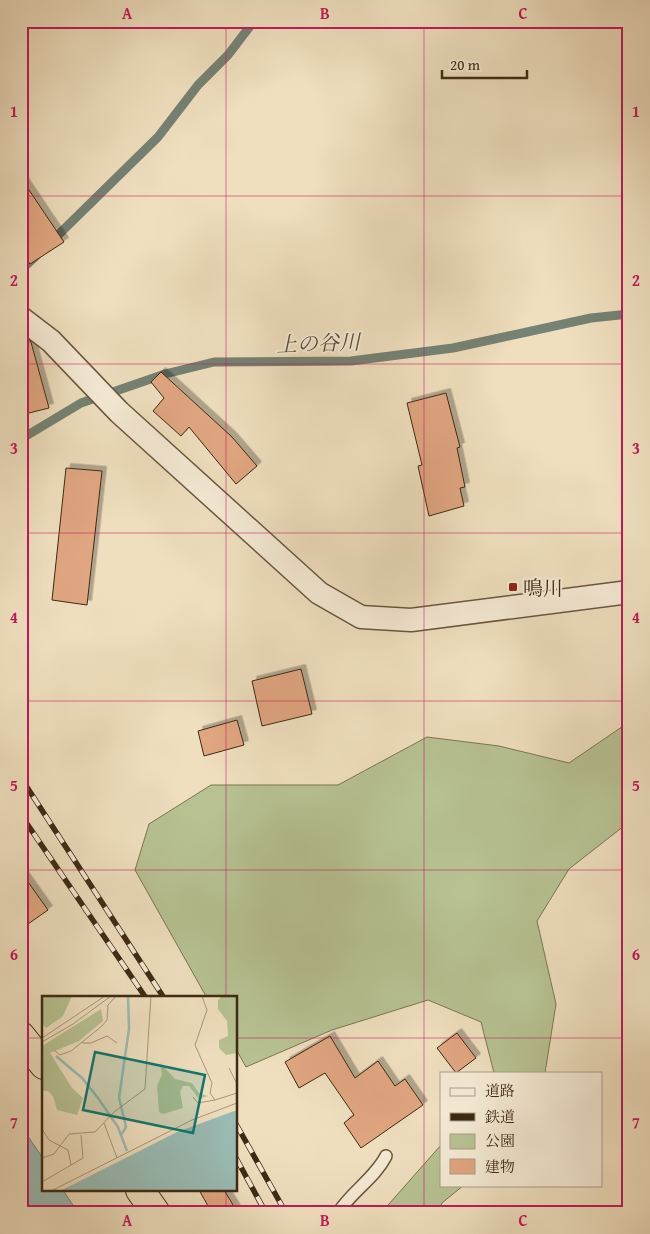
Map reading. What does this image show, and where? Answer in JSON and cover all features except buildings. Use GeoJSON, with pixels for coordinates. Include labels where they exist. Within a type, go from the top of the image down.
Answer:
{"type":"FeatureCollection","features":[{"type":"Feature","properties":{"kind":"highway"},"geometry":{"type":"LineString","coordinates":[[21,1036],[42,1062]]}},
{"type":"Feature","properties":{"kind":"highway"},"geometry":{"type":"LineString","coordinates":[[141,1192],[156,1213]]}},
{"type":"Feature","properties":{"kind":"street"},"geometry":{"type":"LineString","coordinates":[[21,318],[51,341],[119,412],[319,593],[361,617],[411,620],[629,592]]}},
{"type":"Feature","properties":{"kind":"lane"},"geometry":{"type":"LineString","coordinates":[[338,1213],[347,1198],[382,1164],[386,1156]]}},
{"type":"Feature","properties":{"kind":"green space"},"geometry":{"type":"Polygon","coordinates":[[[629,722],[629,822],[569,869],[537,921],[556,1004],[545,1072],[494,1072],[481,1022],[428,1000],[332,1030],[246,1067],[238,1053],[238,996],[206,996],[135,870],[149,824],[211,785],[338,785],[427,737],[499,746],[569,763],[629,722]]]}},
{"type":"Feature","properties":{"kind":"green space"},"geometry":{"type":"Polygon","coordinates":[[[440,1146],[440,1186],[463,1186],[442,1203],[438,1213],[381,1213],[440,1146]]]}},
{"type":"Feature","properties":{"kind":"water"},"geometry":{"type":"Polygon","coordinates":[[[21,1126],[42,1157],[42,1192],[64,1192],[78,1213],[21,1213],[21,1126]]]}},
{"type":"Feature","properties":{"kind":"waterway"},"geometry":{"type":"LineString","coordinates":[[51,242],[158,137],[198,85],[228,55],[254,21]]}},
{"type":"Feature","properties":{"kind":"waterway"},"geometry":{"type":"LineString","coordinates":[[21,270],[36,256]]}},
{"type":"Feature","properties":{"kind":"waterway","name":"上の谷川"},"geometry":{"type":"LineString","coordinates":[[21,439],[81,403],[165,374],[214,362],[351,361],[453,348],[591,318],[629,314]]}},
{"type":"Feature","properties":{"kind":"railway"},"geometry":{"type":"LineString","coordinates":[[21,778],[163,996]]}},
{"type":"Feature","properties":{"kind":"railway"},"geometry":{"type":"LineString","coordinates":[[21,815],[145,996]]}},
{"type":"Feature","properties":{"kind":"railway"},"geometry":{"type":"LineString","coordinates":[[238,1128],[286,1213]]}},
{"type":"Feature","properties":{"kind":"railway"},"geometry":{"type":"LineString","coordinates":[[238,1162],[266,1213]]}},
{"type":"Feature","properties":{"kind":"place","name":"鳴川"},"geometry":{"type":"Point","coordinates":[513,587]}}]}
